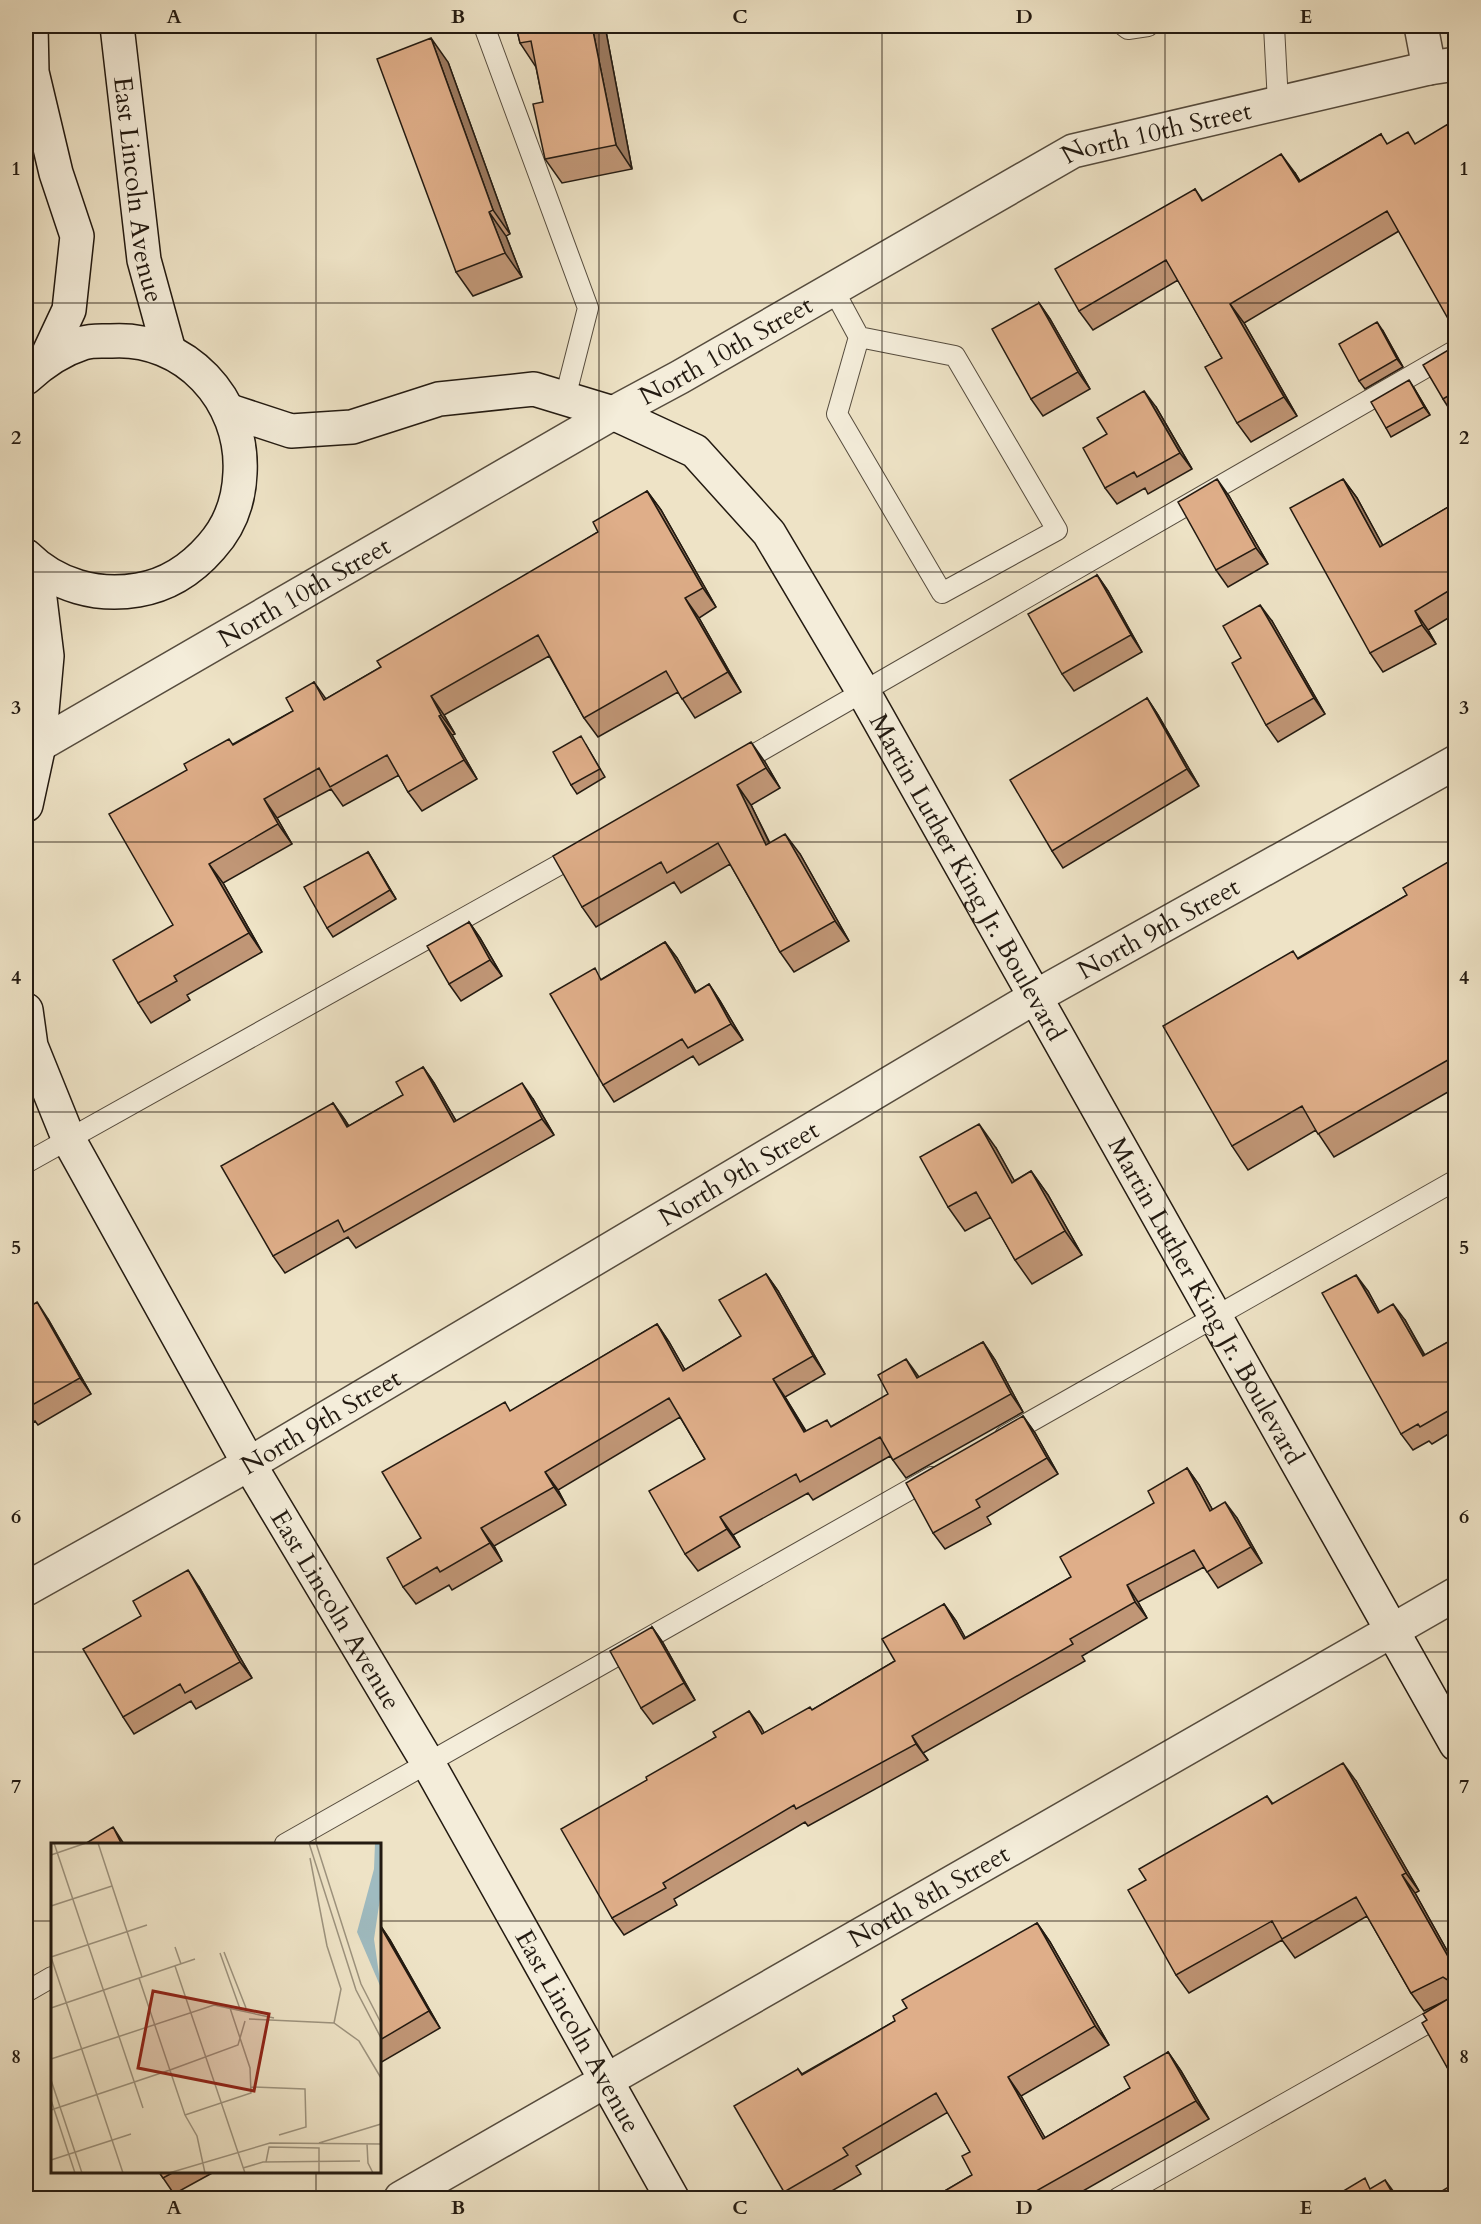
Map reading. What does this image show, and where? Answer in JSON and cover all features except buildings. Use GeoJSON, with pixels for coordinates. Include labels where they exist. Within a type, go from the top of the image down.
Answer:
{"type":"FeatureCollection","features":[{"type":"Feature","properties":{"kind":"street"},"geometry":{"type":"LineString","coordinates":[[31,26],[32,72],[56,173],[77,236],[69,309],[36,368]]}},
{"type":"Feature","properties":{"kind":"street","name":"East Lincoln Avenue"},"geometry":{"type":"LineString","coordinates":[[117,26],[144,260],[169,351]]}},
{"type":"Feature","properties":{"kind":"street"},"geometry":{"type":"LineString","coordinates":[[1421,26],[1442,66]]}},
{"type":"Feature","properties":{"kind":"street","name":"North 10th Street"},"geometry":{"type":"LineString","coordinates":[[39,745],[613,413],[1073,151],[1442,66]]}},
{"type":"Feature","properties":{"kind":"street"},"geometry":{"type":"LineString","coordinates":[[31,561],[73,587],[115,594],[157,587],[194,566],[223,534],[239,495],[241,452],[230,411],[204,376],[169,351],[128,340],[85,342],[36,368]]}},
{"type":"Feature","properties":{"kind":"street","name":"Martin Luther King Jr. Boulevard"},"geometry":{"type":"LineString","coordinates":[[230,411],[291,431],[352,427],[439,399],[534,389],[613,413],[695,451],[769,533],[864,693],[1455,1744]]}},
{"type":"Feature","properties":{"kind":"street"},"geometry":{"type":"LineString","coordinates":[[26,805],[39,745],[47,656],[31,561]]}},
{"type":"Feature","properties":{"kind":"street","name":"North 9th Street"},"geometry":{"type":"LineString","coordinates":[[26,1589],[249,1464],[1035,996],[1455,762]]}},
{"type":"Feature","properties":{"kind":"street","name":"East Lincoln Avenue"},"geometry":{"type":"LineString","coordinates":[[26,1010],[31,1046],[69,1140],[249,1464],[428,1763],[672,2199]]}},
{"type":"Feature","properties":{"kind":"street","name":"North 8th Street"},"geometry":{"type":"LineString","coordinates":[[401,2199],[607,2083],[1455,1594]]}},
{"type":"Feature","properties":{"kind":"lane"},"geometry":{"type":"LineString","coordinates":[[484,26],[588,308],[565,398]]}},
{"type":"Feature","properties":{"kind":"lane"},"geometry":{"type":"LineString","coordinates":[[1124,26],[1128,29],[1148,26]]}},
{"type":"Feature","properties":{"kind":"lane"},"geometry":{"type":"LineString","coordinates":[[1274,26],[1278,103]]}},
{"type":"Feature","properties":{"kind":"lane"},"geometry":{"type":"LineString","coordinates":[[834,289],[859,337],[837,414],[942,593],[1057,530],[955,356],[859,337]]}},
{"type":"Feature","properties":{"kind":"lane"},"geometry":{"type":"LineString","coordinates":[[715,777],[1455,350]]}},
{"type":"Feature","properties":{"kind":"lane"},"geometry":{"type":"LineString","coordinates":[[26,1163],[601,841]]}},
{"type":"Feature","properties":{"kind":"lane"},"geometry":{"type":"LineString","coordinates":[[983,1448],[1455,1180]]}},
{"type":"Feature","properties":{"kind":"lane"},"geometry":{"type":"LineString","coordinates":[[288,1843],[952,1465]]}},
{"type":"Feature","properties":{"kind":"lane"},"geometry":{"type":"LineString","coordinates":[[26,1992],[51,1978]]}},
{"type":"Feature","properties":{"kind":"lane"},"geometry":{"type":"LineString","coordinates":[[1118,2199],[1455,2007]]}}]}
